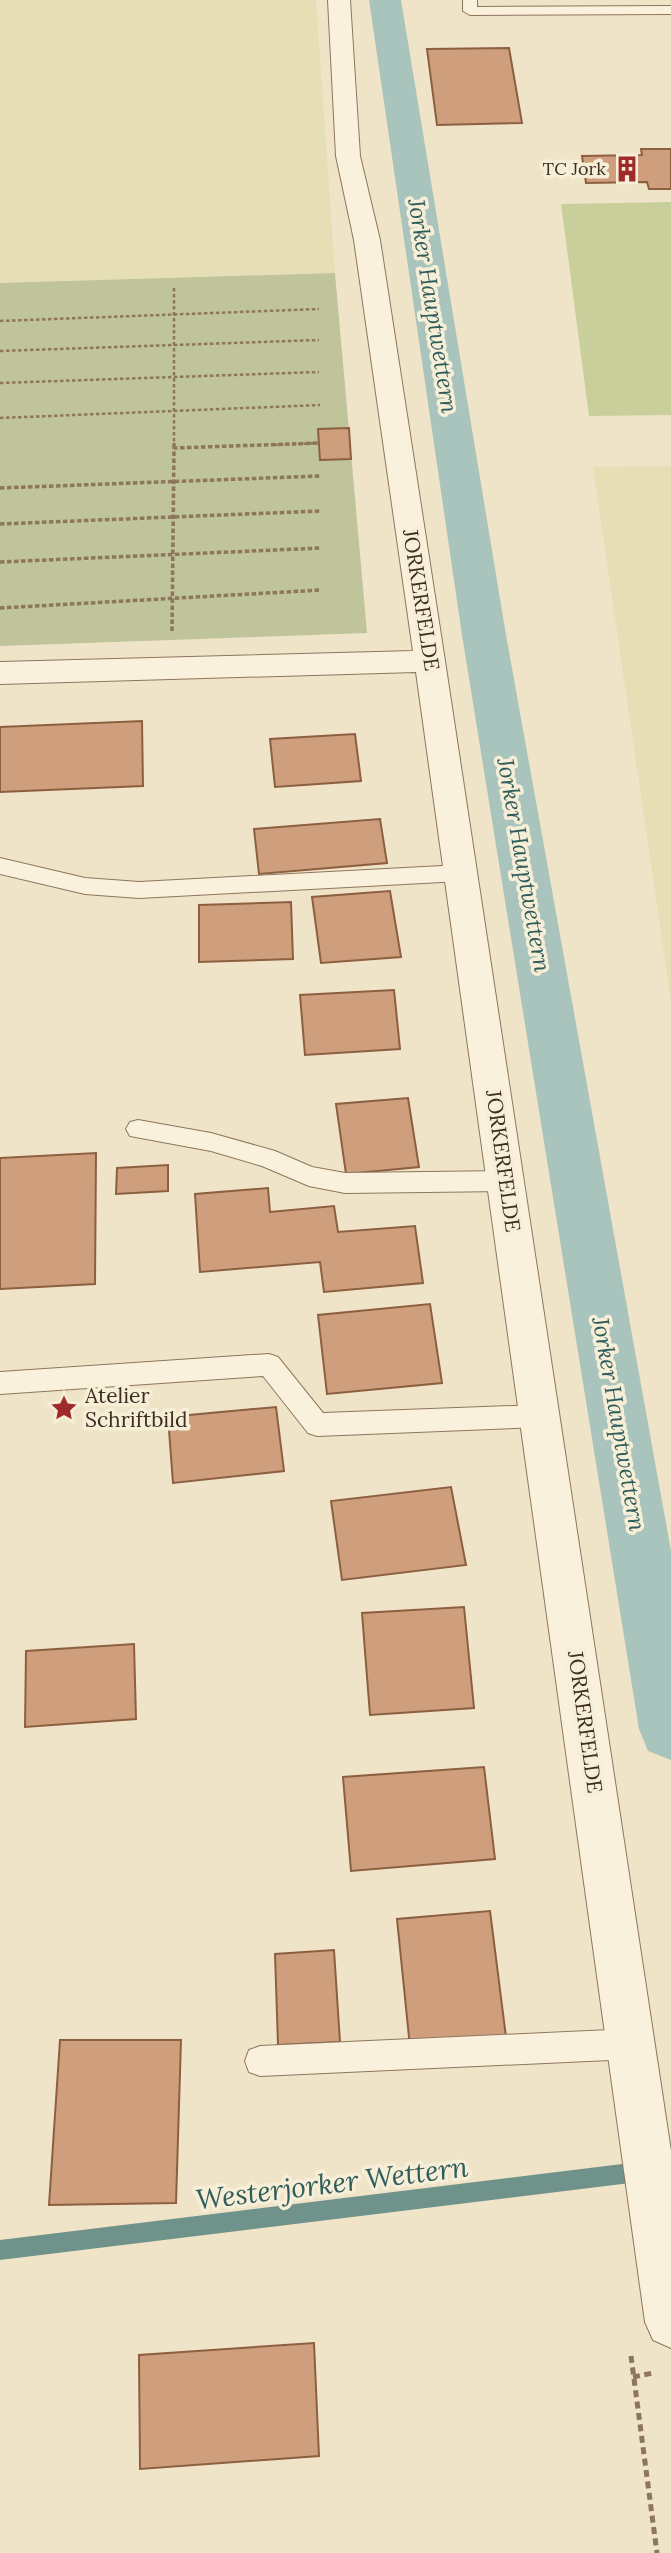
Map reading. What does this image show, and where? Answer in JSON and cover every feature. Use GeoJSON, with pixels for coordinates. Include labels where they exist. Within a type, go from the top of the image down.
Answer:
{"type":"FeatureCollection","features":[{"type":"Feature","properties":{"kind":"street","name":"JORKERFELDE"},"geometry":{"type":"LineString","coordinates":[[339,0],[348,156],[368,240],[671,2322]]}},
{"type":"Feature","properties":{"kind":"street"},"geometry":{"type":"LineString","coordinates":[[0,673],[430,662]]}},
{"type":"Feature","properties":{"kind":"lane"},"geometry":{"type":"LineString","coordinates":[[470,0],[470,11],[564,5],[631,5],[671,10]]}},
{"type":"Feature","properties":{"kind":"lane"},"geometry":{"type":"LineString","coordinates":[[0,866],[85,886],[139,890],[461,873]]}},
{"type":"Feature","properties":{"kind":"lane"},"geometry":{"type":"LineString","coordinates":[[138,1129],[211,1142],[267,1158],[309,1176],[345,1183],[506,1181]]}},
{"type":"Feature","properties":{"kind":"lane"},"geometry":{"type":"LineString","coordinates":[[0,1383],[269,1364],[317,1424],[540,1416]]}},
{"type":"Feature","properties":{"kind":"lane"},"geometry":{"type":"LineString","coordinates":[[260,2061],[632,2044]]}},
{"type":"Feature","properties":{"kind":"path"},"geometry":{"type":"LineString","coordinates":[[173,668],[174,288]]}},
{"type":"Feature","properties":{"kind":"path"},"geometry":{"type":"LineString","coordinates":[[0,321],[319,309]]}},
{"type":"Feature","properties":{"kind":"path"},"geometry":{"type":"LineString","coordinates":[[0,351],[319,340]]}},
{"type":"Feature","properties":{"kind":"path"},"geometry":{"type":"LineString","coordinates":[[0,383],[319,372]]}},
{"type":"Feature","properties":{"kind":"path"},"geometry":{"type":"LineString","coordinates":[[0,418],[320,405]]}},
{"type":"Feature","properties":{"kind":"path"},"geometry":{"type":"LineString","coordinates":[[174,448],[319,443]]}},
{"type":"Feature","properties":{"kind":"path"},"geometry":{"type":"LineString","coordinates":[[0,488],[320,476]]}},
{"type":"Feature","properties":{"kind":"path"},"geometry":{"type":"LineString","coordinates":[[0,524],[320,511]]}},
{"type":"Feature","properties":{"kind":"path"},"geometry":{"type":"LineString","coordinates":[[0,562],[321,548]]}},
{"type":"Feature","properties":{"kind":"path"},"geometry":{"type":"LineString","coordinates":[[0,608],[321,590]]}},
{"type":"Feature","properties":{"kind":"shaded area"},"geometry":{"type":"Polygon","coordinates":[[[0,0],[316,0],[335,273],[0,283],[0,0]]]}},
{"type":"Feature","properties":{"kind":"shaded area"},"geometry":{"type":"Polygon","coordinates":[[[671,466],[671,1001],[593,467],[671,466]]]}},
{"type":"Feature","properties":{"kind":"green space"},"geometry":{"type":"Polygon","coordinates":[[[671,202],[671,415],[589,416],[561,204],[671,202]]]}},
{"type":"Feature","properties":{"kind":"green space"},"geometry":{"type":"Polygon","coordinates":[[[335,273],[367,633],[0,646],[0,283],[335,273]]]}},
{"type":"Feature","properties":{"kind":"building"},"geometry":{"type":"Polygon","coordinates":[[[509,48],[522,123],[437,125],[427,49],[509,48]]]}},
{"type":"Feature","properties":{"kind":"building","name":"TC Jork"},"geometry":{"type":"Polygon","coordinates":[[[641,149],[671,149],[671,189],[649,189],[647,182],[586,183],[582,156],[642,155],[641,149]]]}},
{"type":"Feature","properties":{"kind":"building"},"geometry":{"type":"Polygon","coordinates":[[[349,428],[351,459],[320,460],[318,429],[349,428]]]}},
{"type":"Feature","properties":{"kind":"building"},"geometry":{"type":"Polygon","coordinates":[[[142,721],[143,786],[0,792],[0,727],[142,721]]]}},
{"type":"Feature","properties":{"kind":"building"},"geometry":{"type":"Polygon","coordinates":[[[355,734],[361,781],[275,787],[270,739],[355,734]]]}},
{"type":"Feature","properties":{"kind":"building"},"geometry":{"type":"Polygon","coordinates":[[[380,819],[387,863],[259,874],[254,829],[380,819]]]}},
{"type":"Feature","properties":{"kind":"building"},"geometry":{"type":"Polygon","coordinates":[[[390,891],[401,957],[321,963],[312,897],[390,891]]]}},
{"type":"Feature","properties":{"kind":"building"},"geometry":{"type":"Polygon","coordinates":[[[291,902],[293,959],[199,962],[199,905],[291,902]]]}},
{"type":"Feature","properties":{"kind":"building"},"geometry":{"type":"Polygon","coordinates":[[[394,990],[400,1049],[305,1055],[300,995],[394,990]]]}},
{"type":"Feature","properties":{"kind":"building"},"geometry":{"type":"Polygon","coordinates":[[[408,1098],[419,1167],[346,1174],[336,1104],[408,1098]]]}},
{"type":"Feature","properties":{"kind":"building"},"geometry":{"type":"Polygon","coordinates":[[[96,1153],[95,1284],[0,1289],[0,1158],[96,1153]]]}},
{"type":"Feature","properties":{"kind":"building"},"geometry":{"type":"Polygon","coordinates":[[[168,1165],[168,1191],[116,1194],[117,1168],[168,1165]]]}},
{"type":"Feature","properties":{"kind":"building"},"geometry":{"type":"Polygon","coordinates":[[[268,1188],[270,1212],[334,1206],[338,1232],[415,1226],[423,1283],[324,1292],[320,1262],[200,1272],[195,1194],[268,1188]]]}},
{"type":"Feature","properties":{"kind":"building"},"geometry":{"type":"Polygon","coordinates":[[[430,1304],[442,1383],[327,1394],[318,1315],[430,1304]]]}},
{"type":"Feature","properties":{"kind":"building"},"geometry":{"type":"Polygon","coordinates":[[[276,1407],[284,1471],[173,1483],[168,1417],[276,1407]]]}},
{"type":"Feature","properties":{"kind":"building"},"geometry":{"type":"Polygon","coordinates":[[[451,1487],[466,1565],[342,1580],[331,1501],[451,1487]]]}},
{"type":"Feature","properties":{"kind":"building"},"geometry":{"type":"Polygon","coordinates":[[[464,1607],[474,1708],[370,1715],[362,1613],[464,1607]]]}},
{"type":"Feature","properties":{"kind":"building"},"geometry":{"type":"Polygon","coordinates":[[[134,1644],[136,1719],[25,1727],[26,1651],[134,1644]]]}},
{"type":"Feature","properties":{"kind":"building"},"geometry":{"type":"Polygon","coordinates":[[[484,1767],[495,1859],[351,1871],[343,1777],[484,1767]]]}},
{"type":"Feature","properties":{"kind":"building"},"geometry":{"type":"Polygon","coordinates":[[[490,1911],[506,2037],[410,2047],[397,1919],[490,1911]]]}},
{"type":"Feature","properties":{"kind":"building"},"geometry":{"type":"Polygon","coordinates":[[[334,1950],[340,2042],[278,2045],[275,1954],[334,1950]]]}},
{"type":"Feature","properties":{"kind":"building"},"geometry":{"type":"Polygon","coordinates":[[[60,2040],[181,2040],[176,2203],[49,2205],[60,2040]]]}},
{"type":"Feature","properties":{"kind":"building"},"geometry":{"type":"Polygon","coordinates":[[[314,2343],[319,2456],[140,2469],[139,2355],[314,2343]]]}},
{"type":"Feature","properties":{"kind":"waterway","name":"Jorker Hauptwettern"},"geometry":{"type":"LineString","coordinates":[[385,0],[484,635],[671,1729]]}},
{"type":"Feature","properties":{"kind":"waterway","name":"Westerjorker Wettern"},"geometry":{"type":"LineString","coordinates":[[0,2250],[671,2168]]}},
{"type":"Feature","properties":{"kind":"place","name":"TC Jork"},"geometry":{"type":"Point","coordinates":[627,169]}},
{"type":"Feature","properties":{"kind":"place","name":"Atelier Schriftbild"},"geometry":{"type":"Point","coordinates":[64,1408]}}]}
